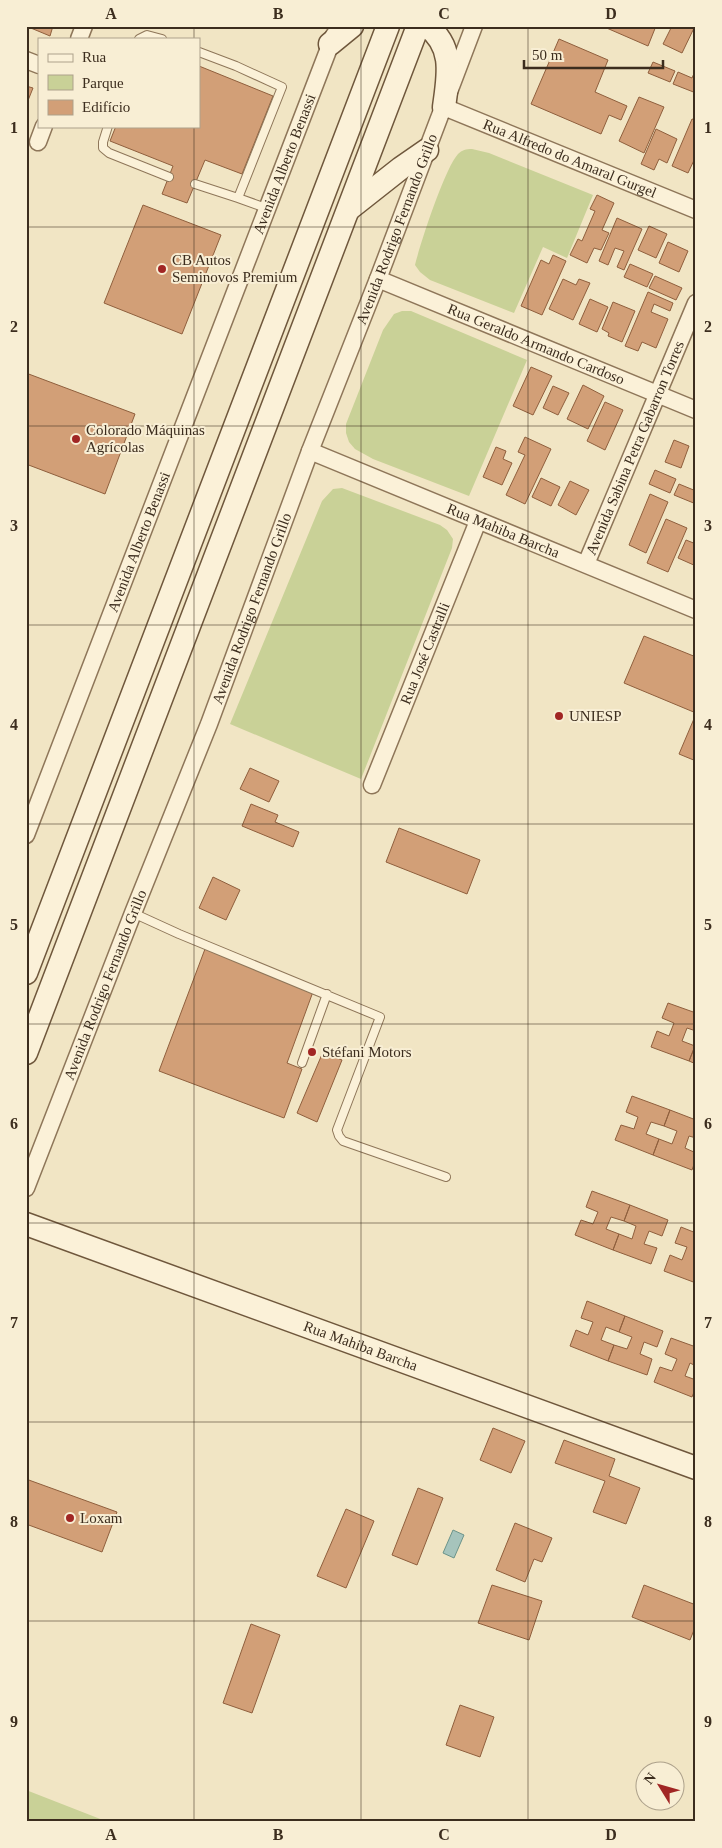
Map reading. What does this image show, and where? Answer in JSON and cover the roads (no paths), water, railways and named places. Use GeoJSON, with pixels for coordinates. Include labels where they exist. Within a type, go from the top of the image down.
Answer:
{"type":"FeatureCollection","features":[{"type":"Feature","properties":{"kind":"main road"},"geometry":{"type":"LineString","coordinates":[[334,35],[352,26]]}},
{"type":"Feature","properties":{"kind":"main road"},"geometry":{"type":"LineString","coordinates":[[26,974],[388,26]]}},
{"type":"Feature","properties":{"kind":"main road"},"geometry":{"type":"LineString","coordinates":[[26,1053],[418,26]]}},
{"type":"Feature","properties":{"kind":"main road"},"geometry":{"type":"LineString","coordinates":[[427,26],[437,33],[445,49],[449,69],[444,107]]}},
{"type":"Feature","properties":{"kind":"main road"},"geometry":{"type":"LineString","coordinates":[[349,210],[401,168],[427,150]]}},
{"type":"Feature","properties":{"kind":"main road","name":"Rua Mahiba Barcha"},"geometry":{"type":"LineString","coordinates":[[26,1224],[696,1468]]}},
{"type":"Feature","properties":{"kind":"street"},"geometry":{"type":"LineString","coordinates":[[79,38],[84,26]]}},
{"type":"Feature","properties":{"kind":"street","name":"Avenida Rodrigo Fernando Grillo"},"geometry":{"type":"LineString","coordinates":[[26,1188],[133,913],[210,724],[310,451],[378,279],[474,26]]}},
{"type":"Feature","properties":{"kind":"street","name":"Avenida Alberto Benassi"},"geometry":{"type":"LineString","coordinates":[[26,835],[334,35]]}},
{"type":"Feature","properties":{"kind":"street"},"geometry":{"type":"LineString","coordinates":[[26,60],[38,65]]}},
{"type":"Feature","properties":{"kind":"street","name":"Rua Alfredo do Amaral Gurgel"},"geometry":{"type":"LineString","coordinates":[[444,107],[696,210]]}},
{"type":"Feature","properties":{"kind":"street","name":"Rua Geraldo Armando Cardoso"},"geometry":{"type":"LineString","coordinates":[[378,279],[696,410]]}},
{"type":"Feature","properties":{"kind":"street","name":"Avenida Sabina Petra Gabarron Torres"},"geometry":{"type":"LineString","coordinates":[[586,564],[696,303]]}},
{"type":"Feature","properties":{"kind":"street","name":"Rua Mahiba Barcha"},"geometry":{"type":"LineString","coordinates":[[310,451],[696,610]]}},
{"type":"Feature","properties":{"kind":"street","name":"Rua José Castralli"},"geometry":{"type":"LineString","coordinates":[[372,785],[478,521]]}},
{"type":"Feature","properties":{"kind":"lane"},"geometry":{"type":"LineString","coordinates":[[141,38],[147,35],[158,38]]}},
{"type":"Feature","properties":{"kind":"lane"},"geometry":{"type":"LineString","coordinates":[[200,52],[282,87],[238,198]]}},
{"type":"Feature","properties":{"kind":"lane"},"geometry":{"type":"LineString","coordinates":[[107,128],[103,148],[109,153],[169,177]]}},
{"type":"Feature","properties":{"kind":"lane"},"geometry":{"type":"LineString","coordinates":[[195,184],[266,208]]}},
{"type":"Feature","properties":{"kind":"lane"},"geometry":{"type":"LineString","coordinates":[[133,913],[179,934],[380,1016],[337,1130],[339,1136],[343,1141],[446,1177]]}},
{"type":"Feature","properties":{"kind":"lane"},"geometry":{"type":"LineString","coordinates":[[302,1063],[327,994]]}},
{"type":"Feature","properties":{"kind":"water"},"geometry":{"type":"Polygon","coordinates":[[[453,1530],[464,1535],[454,1558],[443,1553],[453,1530]]]}},
{"type":"Feature","properties":{"kind":"place","name":"CB Autos Seminovos Premium"},"geometry":{"type":"Point","coordinates":[162,269]}},
{"type":"Feature","properties":{"kind":"place","name":"Colorado Máquinas Agrícolas"},"geometry":{"type":"Point","coordinates":[76,439]}},
{"type":"Feature","properties":{"kind":"place","name":"UNIESP"},"geometry":{"type":"Point","coordinates":[559,716]}},
{"type":"Feature","properties":{"kind":"place","name":"Stéfani Motors"},"geometry":{"type":"Point","coordinates":[312,1052]}},
{"type":"Feature","properties":{"kind":"place","name":"Loxam"},"geometry":{"type":"Point","coordinates":[70,1518]}}]}
